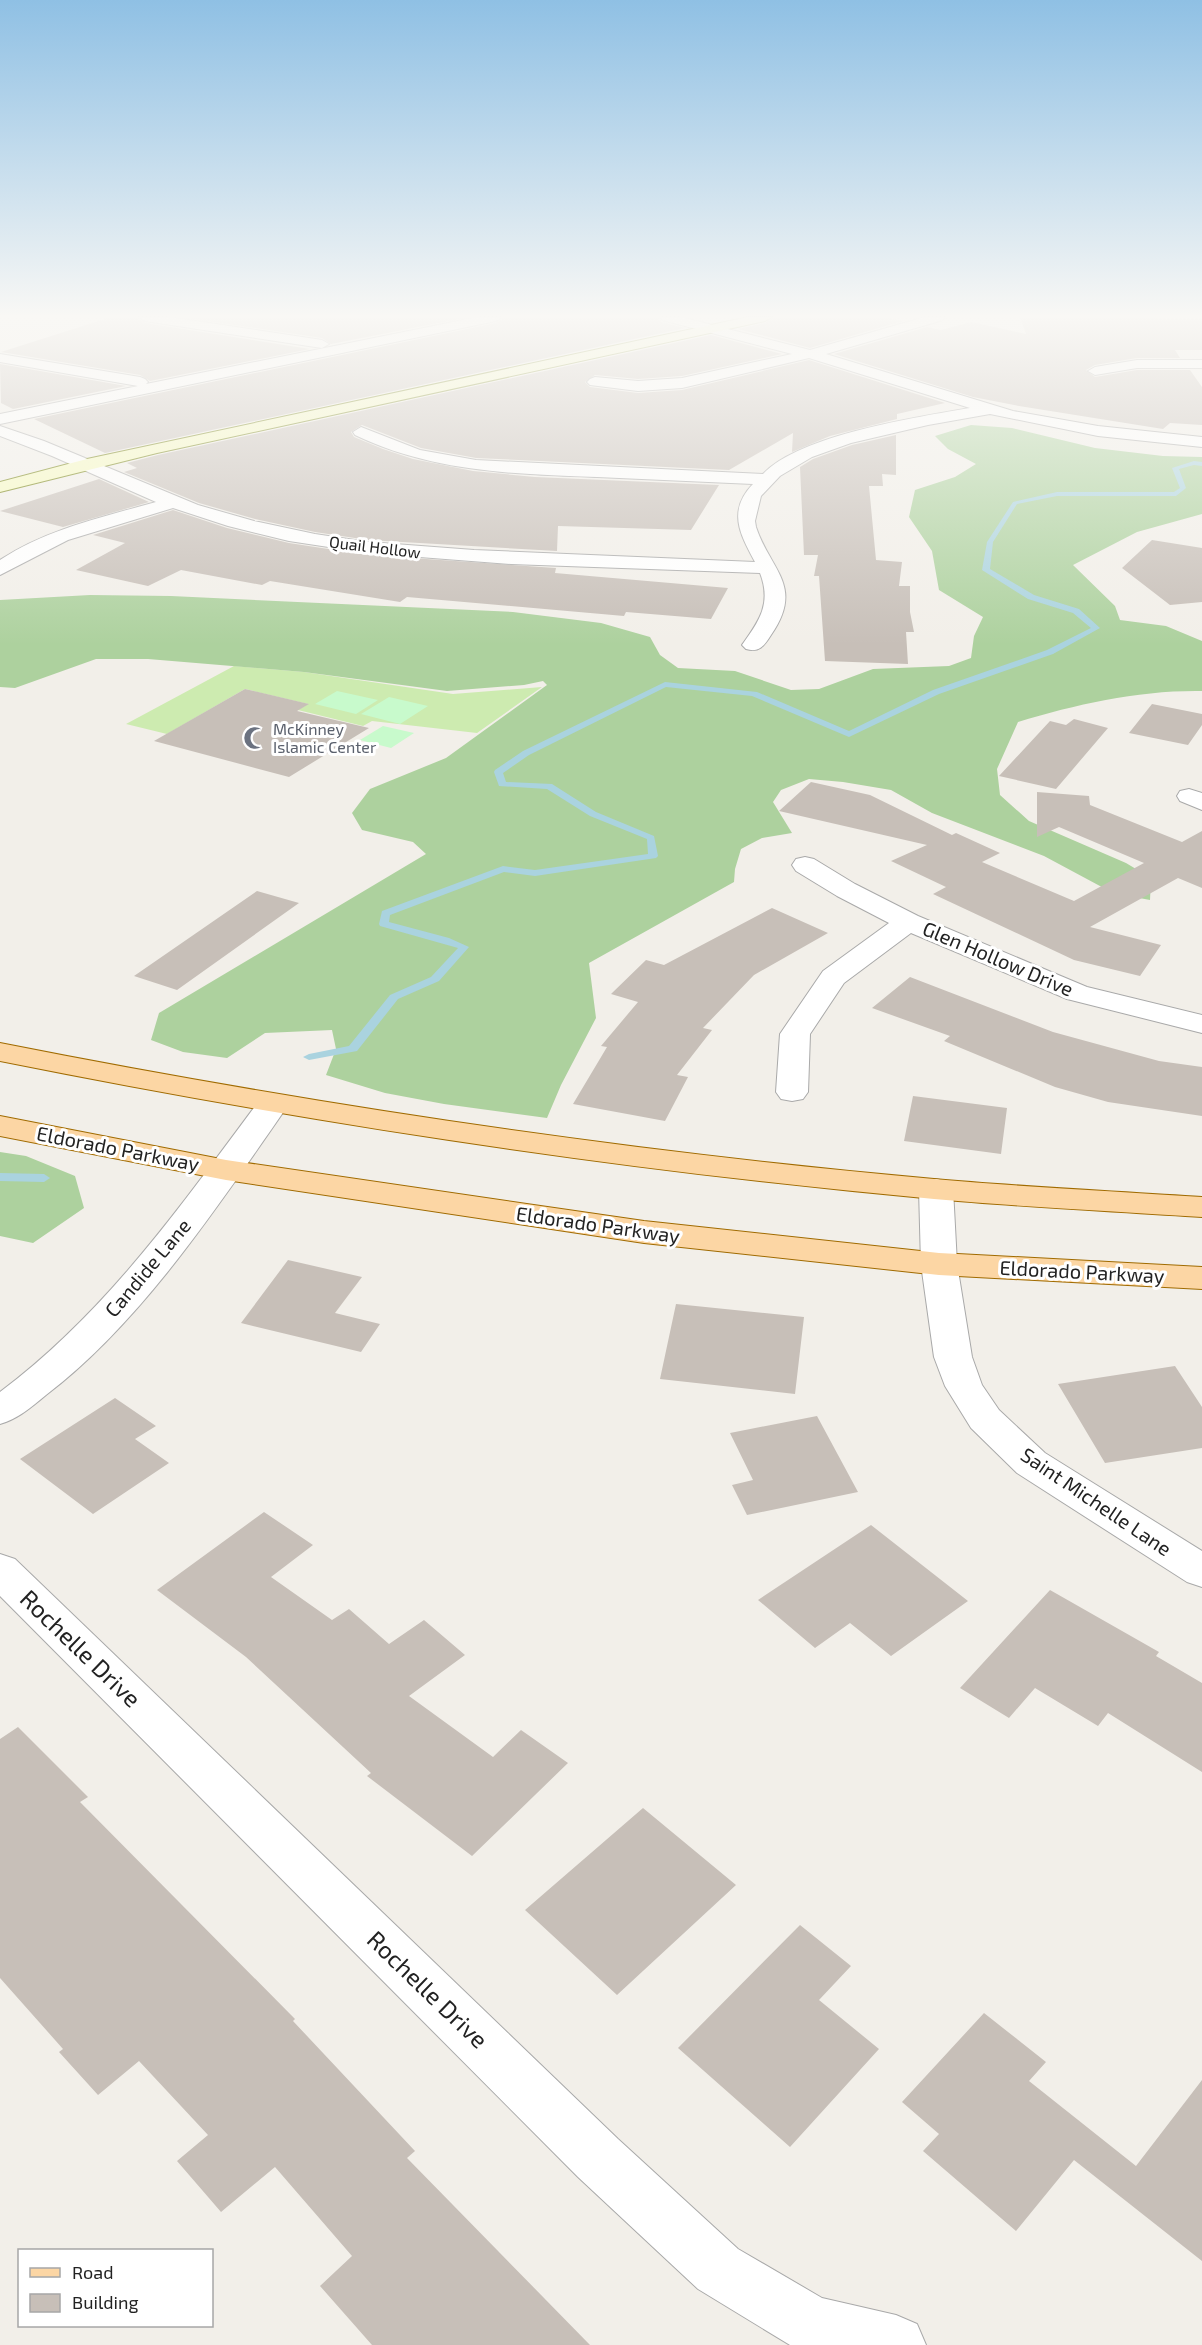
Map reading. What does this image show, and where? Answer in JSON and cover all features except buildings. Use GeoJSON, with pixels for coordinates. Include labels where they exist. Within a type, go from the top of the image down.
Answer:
{"type":"FeatureCollection","features":[{"type":"Feature","properties":{"kind":"main road"},"geometry":{"type":"LineString","coordinates":[[0,488],[88,454],[225,426]]}},
{"type":"Feature","properties":{"kind":"main road"},"geometry":{"type":"LineString","coordinates":[[33,458],[54,453]]}},
{"type":"Feature","properties":{"kind":"main road"},"geometry":{"type":"LineString","coordinates":[[0,1052],[273,1104],[597,1151],[936,1189],[1202,1207]]}},
{"type":"Feature","properties":{"kind":"main road","name":"Eldorado Parkway"},"geometry":{"type":"LineString","coordinates":[[0,1126],[226,1170],[644,1232],[939,1264],[1202,1278]]}},
{"type":"Feature","properties":{"kind":"street"},"geometry":{"type":"LineString","coordinates":[[753,645],[770,625],[774,609],[769,568],[752,540],[746,521],[751,500],[765,479],[801,457],[836,441],[896,426]]}},
{"type":"Feature","properties":{"kind":"street"},"geometry":{"type":"LineString","coordinates":[[1078,426],[1202,442]]}},
{"type":"Feature","properties":{"kind":"street","name":"Quail Hollow"},"geometry":{"type":"LineString","coordinates":[[0,431],[54,453],[88,454],[174,502],[272,531],[381,549],[542,560],[769,568]]}},
{"type":"Feature","properties":{"kind":"street"},"geometry":{"type":"LineString","coordinates":[[361,432],[382,444],[482,465],[540,470],[765,479]]}},
{"type":"Feature","properties":{"kind":"street"},"geometry":{"type":"LineString","coordinates":[[0,569],[20,554],[61,538],[174,502]]}},
{"type":"Feature","properties":{"kind":"street","name":"Glen Hollow Drive"},"geometry":{"type":"LineString","coordinates":[[805,865],[846,890],[908,922],[1077,993],[1202,1024]]}},
{"type":"Feature","properties":{"kind":"street"},"geometry":{"type":"LineString","coordinates":[[792,1092],[795,1034],[833,977],[908,922]]}},
{"type":"Feature","properties":{"kind":"street","name":"Candide Lane"},"geometry":{"type":"LineString","coordinates":[[0,1411],[53,1371],[109,1316],[170,1245],[273,1104]]}},
{"type":"Feature","properties":{"kind":"street","name":"Saint Michelle Lane"},"geometry":{"type":"LineString","coordinates":[[936,1189],[939,1264],[953,1357],[964,1386],[985,1419],[1031,1463],[1202,1571]]}},
{"type":"Feature","properties":{"kind":"street","name":"Rochelle Drive"},"geometry":{"type":"LineString","coordinates":[[0,1570],[598,2158],[718,2269],[812,2325],[896,2345]]}},
{"type":"Feature","properties":{"kind":"green space"},"geometry":{"type":"Polygon","coordinates":[[[966,426],[1012,428],[1095,448],[1163,456],[1202,457],[1202,514],[1137,532],[1073,565],[1115,606],[1120,620],[1166,626],[1202,641],[1202,691],[1155,693],[1109,699],[1018,722],[997,769],[1000,795],[1029,821],[1126,863],[1151,878],[1150,900],[1113,893],[1044,856],[932,813],[891,790],[809,779],[781,790],[773,802],[792,833],[762,838],[741,849],[734,882],[589,963],[596,1018],[561,1085],[547,1118],[444,1104],[385,1093],[326,1075],[336,1049],[332,1030],[265,1033],[227,1058],[183,1052],[151,1040],[159,1013],[426,854],[413,842],[362,830],[352,813],[370,789],[446,758],[547,685],[543,681],[524,685],[447,691],[304,672],[148,659],[96,659],[15,688],[0,687],[0,600],[90,595],[171,596],[513,612],[601,623],[650,637],[660,655],[678,668],[735,671],[791,690],[819,689],[873,669],[949,666],[971,658],[974,636],[983,617],[939,590],[932,551],[909,517],[915,490],[955,477],[976,464],[948,449],[935,436],[966,426]]]}},
{"type":"Feature","properties":{"kind":"green space"},"geometry":{"type":"Polygon","coordinates":[[[234,666],[304,672],[453,694],[542,687],[477,733],[372,721],[363,726],[298,710],[308,704],[245,689],[167,734],[126,724],[234,666]]]}},
{"type":"Feature","properties":{"kind":"green space"},"geometry":{"type":"Polygon","coordinates":[[[337,691],[378,700],[356,714],[315,704],[337,691]]]}},
{"type":"Feature","properties":{"kind":"green space"},"geometry":{"type":"Polygon","coordinates":[[[389,697],[428,706],[400,724],[361,714],[389,697]]]}},
{"type":"Feature","properties":{"kind":"green space"},"geometry":{"type":"Polygon","coordinates":[[[383,726],[414,733],[391,748],[360,740],[383,726]]]}},
{"type":"Feature","properties":{"kind":"green space"},"geometry":{"type":"Polygon","coordinates":[[[0,1152],[26,1156],[75,1176],[84,1208],[33,1243],[0,1236],[0,1152]]]}},
{"type":"Feature","properties":{"kind":"waterway"},"geometry":{"type":"LineString","coordinates":[[309,1057],[353,1049],[394,997],[435,979],[464,947],[384,924],[385,913],[503,869],[535,873],[653,856],[651,838],[593,814],[549,786],[502,784],[498,772],[526,753],[665,684],[754,694],[849,734],[936,692],[1050,652],[1096,628],[1076,611],[1031,597],[986,570],[990,542],[1015,503],[1057,494],[1176,494],[1183,488],[1175,468],[1194,463],[1202,464]]}},
{"type":"Feature","properties":{"kind":"waterway"},"geometry":{"type":"LineString","coordinates":[[0,1177],[44,1178]]}},
{"type":"Feature","properties":{"kind":"place","name":"McKinney Islamic Center"},"geometry":{"type":"Point","coordinates":[255,738]}}]}
